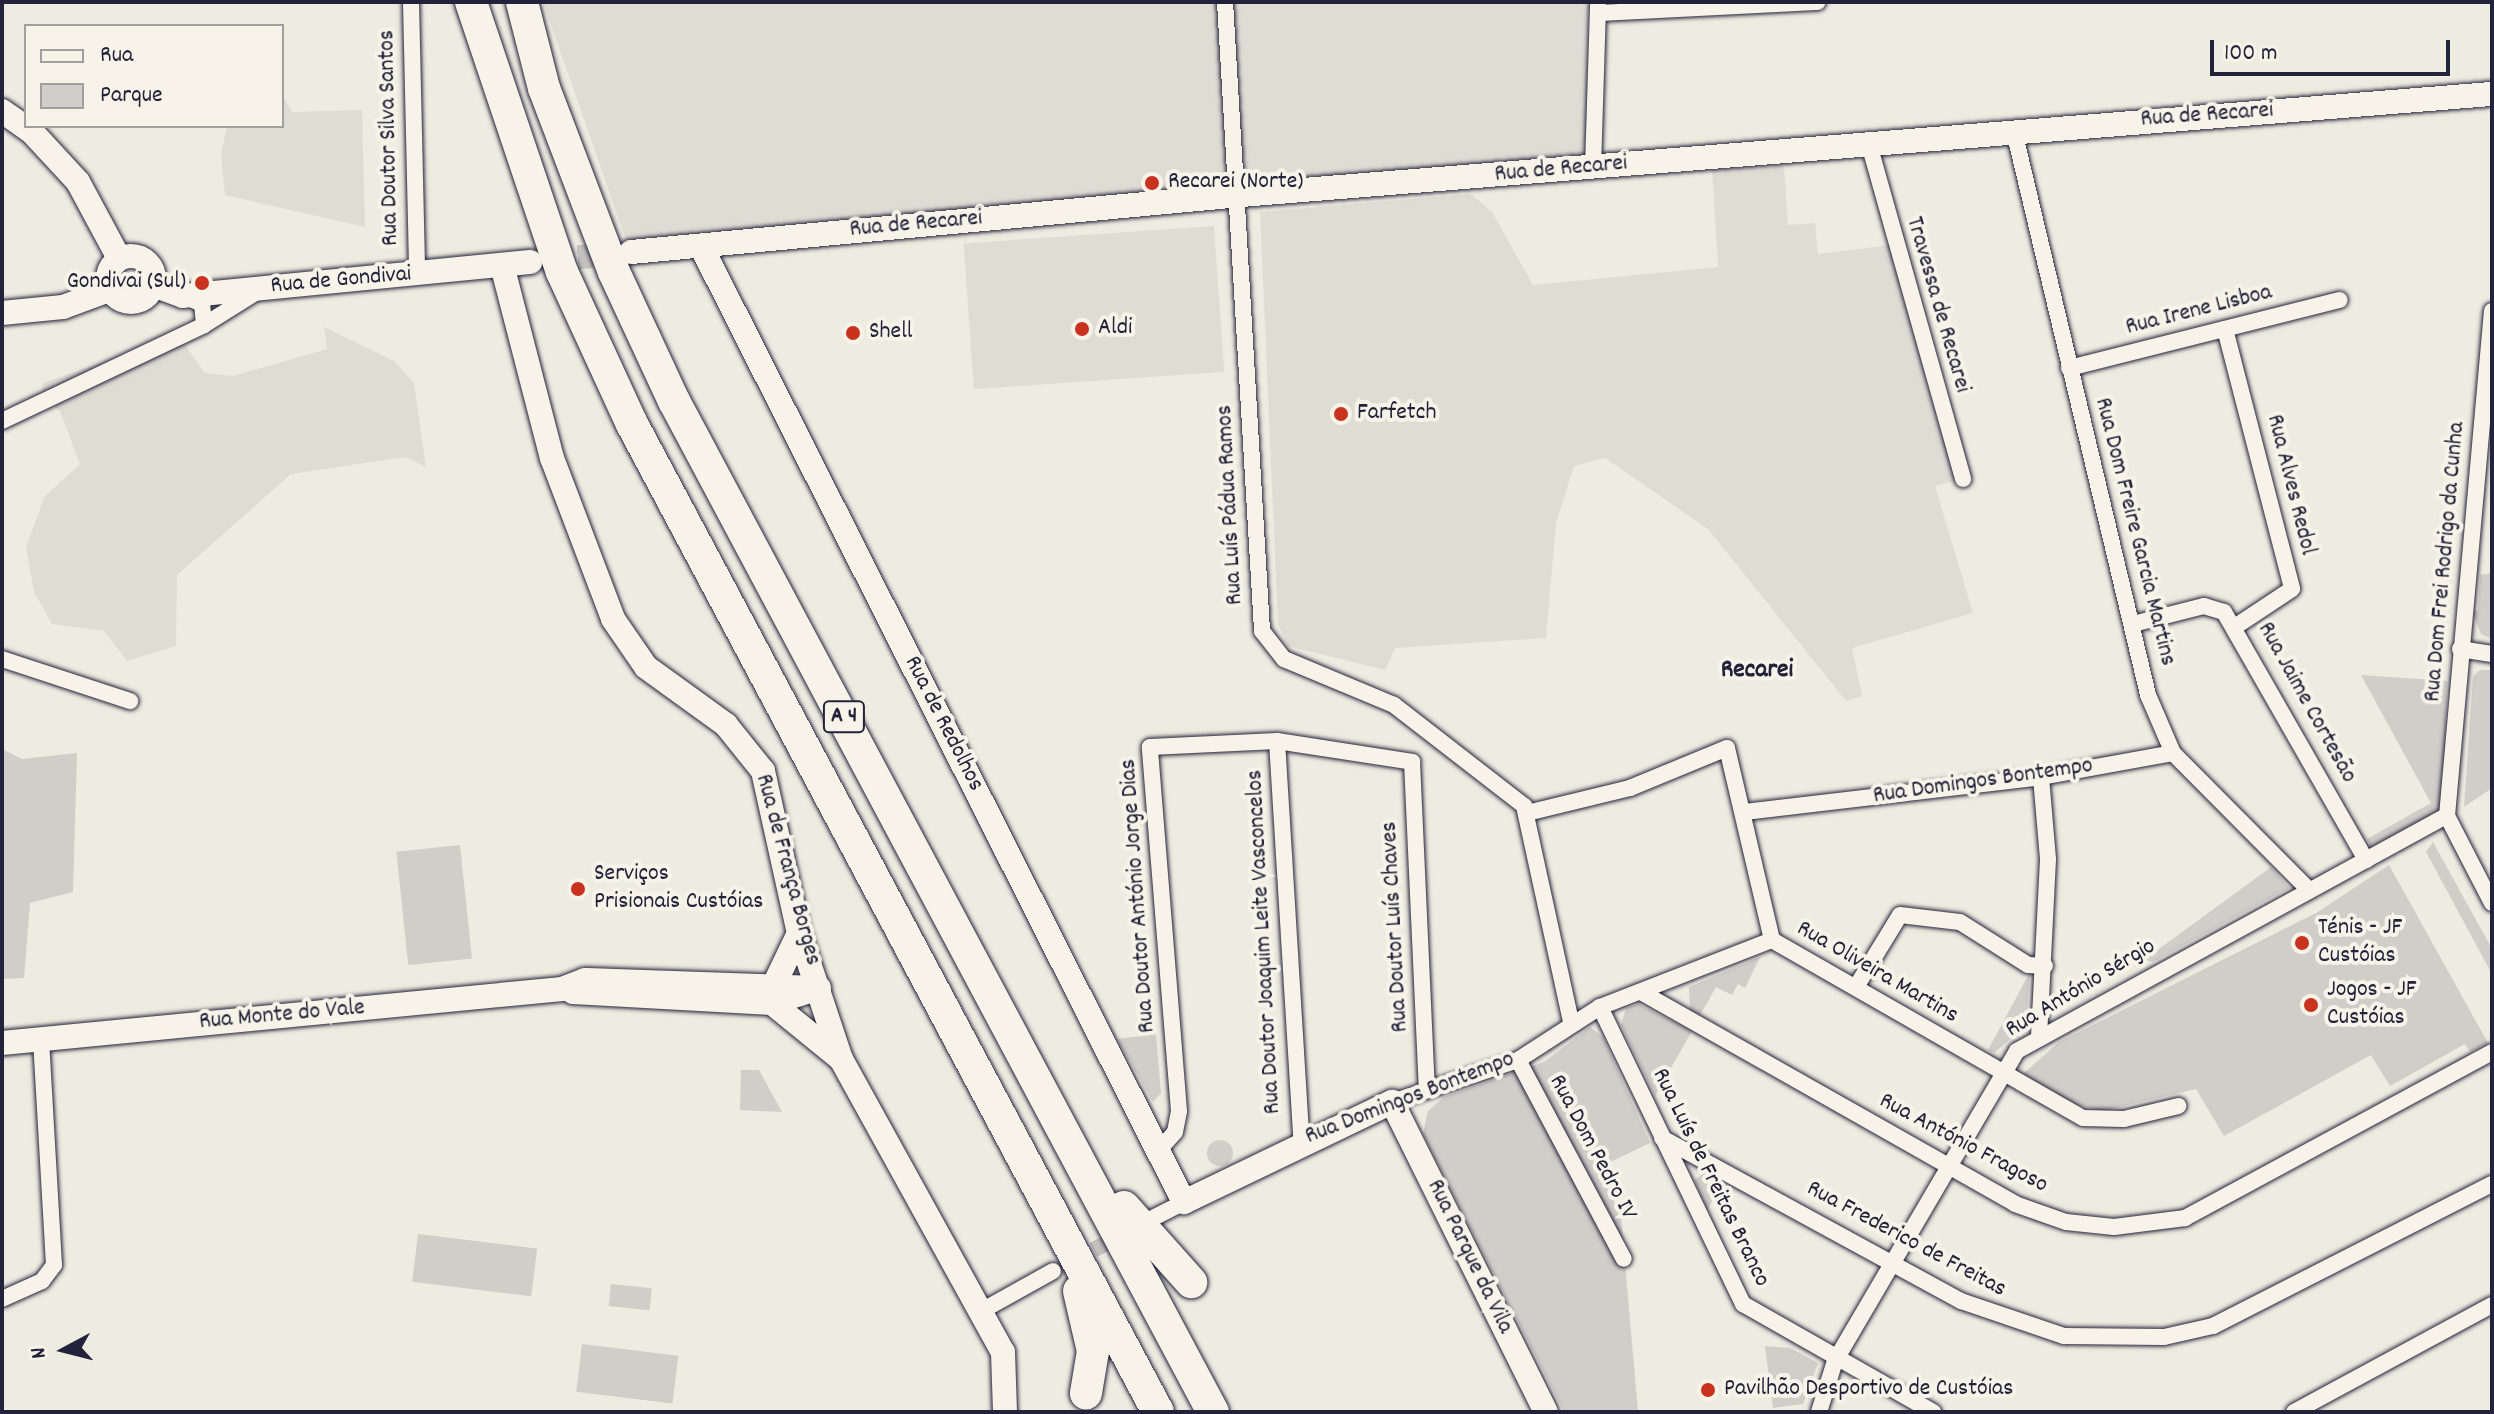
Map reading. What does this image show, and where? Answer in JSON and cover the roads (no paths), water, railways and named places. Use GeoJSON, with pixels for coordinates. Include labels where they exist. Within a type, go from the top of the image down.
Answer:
{"type":"FeatureCollection","features":[{"type":"Feature","properties":{"kind":"highway","name":"A 4"},"geometry":{"type":"LineString","coordinates":[[471,2],[562,272],[632,424],[1040,1184],[1158,1412]]}},
{"type":"Feature","properties":{"kind":"highway","name":"A 4"},"geometry":{"type":"LineString","coordinates":[[522,2],[544,88],[614,272],[674,401],[1083,1161],[1213,1412]]}},
{"type":"Feature","properties":{"kind":"highway"},"geometry":{"type":"LineString","coordinates":[[1083,1161],[1156,1251],[1191,1282]]}},
{"type":"Feature","properties":{"kind":"highway"},"geometry":{"type":"LineString","coordinates":[[1040,1184],[1052,1242],[1086,1305],[1093,1351],[1086,1393]]}},
{"type":"Feature","properties":{"kind":"street","name":"Rua Doutor Silva Santos"},"geometry":{"type":"LineString","coordinates":[[411,2],[417,273]]}},
{"type":"Feature","properties":{"kind":"street","name":"Rua Luís Pádua Ramos"},"geometry":{"type":"LineString","coordinates":[[1225,2],[1241,195],[1262,631],[1284,659],[1371,692],[1415,720],[1527,813]]}},
{"type":"Feature","properties":{"kind":"street"},"geometry":{"type":"LineString","coordinates":[[1593,167],[1598,7],[1818,2]]}},
{"type":"Feature","properties":{"kind":"street","name":"Rua de Recarei"},"geometry":{"type":"LineString","coordinates":[[631,252],[1241,195],[2492,94]]}},
{"type":"Feature","properties":{"kind":"street"},"geometry":{"type":"LineString","coordinates":[[2,111],[24,126]]}},
{"type":"Feature","properties":{"kind":"street"},"geometry":{"type":"LineString","coordinates":[[27,128],[78,182],[119,258],[110,271],[112,289]]}},
{"type":"Feature","properties":{"kind":"street","name":"Rua Dom Freire Garcia Martins"},"geometry":{"type":"LineString","coordinates":[[2014,131],[2148,695],[2173,753],[2309,890]]}},
{"type":"Feature","properties":{"kind":"street","name":"Travessa de Recarei"},"geometry":{"type":"LineString","coordinates":[[1869,144],[1963,479]]}},
{"type":"Feature","properties":{"kind":"street","name":"Rua de Redolhos"},"geometry":{"type":"LineString","coordinates":[[701,246],[1184,1202]]}},
{"type":"Feature","properties":{"kind":"street","name":"Rua de Gondivai"},"geometry":{"type":"LineString","coordinates":[[119,258],[146,261],[153,285],[183,296],[530,262]]}},
{"type":"Feature","properties":{"kind":"street","name":"Rua de França Borges"},"geometry":{"type":"LineString","coordinates":[[502,265],[552,458],[613,619],[646,667],[726,725],[758,761],[799,933],[841,1059],[983,1310],[1007,1365],[1005,1412]]}},
{"type":"Feature","properties":{"kind":"street"},"geometry":{"type":"LineString","coordinates":[[2,313],[63,307],[112,289],[135,301],[153,285]]}},
{"type":"Feature","properties":{"kind":"street"},"geometry":{"type":"LineString","coordinates":[[2,421],[204,325],[263,288]]}},
{"type":"Feature","properties":{"kind":"street"},"geometry":{"type":"LineString","coordinates":[[183,296],[202,304],[204,325]]}},
{"type":"Feature","properties":{"kind":"street","name":"Rua Irene Lisboa"},"geometry":{"type":"LineString","coordinates":[[2069,368],[2340,300]]}},
{"type":"Feature","properties":{"kind":"street","name":"Rua Dom Frei Rodrigo da Cunha"},"geometry":{"type":"LineString","coordinates":[[2447,816],[2492,311]]}},
{"type":"Feature","properties":{"kind":"street","name":"Rua Alves Redol"},"geometry":{"type":"LineString","coordinates":[[2225,329],[2292,589],[2236,626]]}},
{"type":"Feature","properties":{"kind":"street","name":"Rua Jaime Cortesão"},"geometry":{"type":"LineString","coordinates":[[2133,624],[2204,606],[2236,626],[2366,860]]}},
{"type":"Feature","properties":{"kind":"street"},"geometry":{"type":"LineString","coordinates":[[2460,649],[2492,654]]}},
{"type":"Feature","properties":{"kind":"street"},"geometry":{"type":"LineString","coordinates":[[2,659],[130,701]]}},
{"type":"Feature","properties":{"kind":"street","name":"Rua Doutor António Jorge Dias"},"geometry":{"type":"LineString","coordinates":[[1158,1151],[1175,1132],[1179,1111],[1150,747],[1277,741],[1412,762]]}},
{"type":"Feature","properties":{"kind":"street","name":"Rua Doutor Joaquim Leite Vasconcelos"},"geometry":{"type":"LineString","coordinates":[[1277,741],[1301,1139]]}},
{"type":"Feature","properties":{"kind":"street"},"geometry":{"type":"LineString","coordinates":[[1571,1022],[1527,813],[1640,784],[1720,747],[1732,754],[1772,940]]}},
{"type":"Feature","properties":{"kind":"street","name":"Rua Domingos Bontempo"},"geometry":{"type":"LineString","coordinates":[[1744,812],[2041,777],[2173,753]]}},
{"type":"Feature","properties":{"kind":"street","name":"Rua Doutor Luís Chaves"},"geometry":{"type":"LineString","coordinates":[[1412,762],[1427,1089]]}},
{"type":"Feature","properties":{"kind":"street"},"geometry":{"type":"LineString","coordinates":[[2039,1037],[2045,966],[2041,777]]}},
{"type":"Feature","properties":{"kind":"street"},"geometry":{"type":"LineString","coordinates":[[2447,816],[2492,903]]}},
{"type":"Feature","properties":{"kind":"street","name":"Rua António Sérgio"},"geometry":{"type":"LineString","coordinates":[[1819,1412],[1835,1361],[2000,1073],[2039,1037],[2447,816]]}},
{"type":"Feature","properties":{"kind":"street"},"geometry":{"type":"LineString","coordinates":[[1856,987],[1900,915],[1960,922],[2028,965],[2045,966]]}},
{"type":"Feature","properties":{"kind":"street"},"geometry":{"type":"LineString","coordinates":[[799,933],[773,994],[841,1059]]}},
{"type":"Feature","properties":{"kind":"street","name":"Rua Domingos Bontempo"},"geometry":{"type":"LineString","coordinates":[[1149,1220],[1301,1139],[1427,1089],[1518,1060],[1571,1022],[1600,1007],[1772,940]]}},
{"type":"Feature","properties":{"kind":"street","name":"Rua Oliveira Martins"},"geometry":{"type":"LineString","coordinates":[[1772,940],[2083,1118],[2124,1119],[2178,1106]]}},
{"type":"Feature","properties":{"kind":"street","name":"Rua Monte do Vale"},"geometry":{"type":"LineString","coordinates":[[2,1043],[562,989],[585,980],[652,989],[773,994],[819,988]]}},
{"type":"Feature","properties":{"kind":"street","name":"Rua António Fragoso"},"geometry":{"type":"LineString","coordinates":[[1641,992],[1945,1166],[2066,1222],[2148,1226],[2256,1184],[2492,1052]]}},
{"type":"Feature","properties":{"kind":"street","name":"Rua Luís de Freitas Branco"},"geometry":{"type":"LineString","coordinates":[[1600,1007],[1743,1304],[1835,1361],[1933,1412]]}},
{"type":"Feature","properties":{"kind":"street"},"geometry":{"type":"LineString","coordinates":[[2,1299],[42,1281],[54,1265],[41,1039]]}},
{"type":"Feature","properties":{"kind":"street","name":"Rua Dom Pedro IV"},"geometry":{"type":"LineString","coordinates":[[1518,1060],[1624,1259]]}},
{"type":"Feature","properties":{"kind":"street","name":"Rua Parque da Vila"},"geometry":{"type":"LineString","coordinates":[[1392,1102],[1546,1412]]}},
{"type":"Feature","properties":{"kind":"street","name":"Rua Frederico de Freitas"},"geometry":{"type":"LineString","coordinates":[[1662,1138],[1891,1262],[2018,1326],[2064,1336],[2164,1337],[2213,1326],[2267,1302],[2492,1184]]}},
{"type":"Feature","properties":{"kind":"street"},"geometry":{"type":"LineString","coordinates":[[983,1310],[1053,1271]]}},
{"type":"Feature","properties":{"kind":"street"},"geometry":{"type":"LineString","coordinates":[[2294,1412],[2492,1305]]}},
{"type":"Feature","properties":{"kind":"tunnel"},"geometry":{"type":"LineString","coordinates":[[542,261],[621,253]]}},
{"type":"Feature","properties":{"kind":"tunnel"},"geometry":{"type":"LineString","coordinates":[[1072,1261],[1122,1235]]}},
{"type":"Feature","properties":{"kind":"place","name":"Recarei (Norte)"},"geometry":{"type":"Point","coordinates":[1152,183]}},
{"type":"Feature","properties":{"kind":"place","name":"Gondivai (Sul)"},"geometry":{"type":"Point","coordinates":[202,283]}},
{"type":"Feature","properties":{"kind":"place","name":"Aldi"},"geometry":{"type":"Point","coordinates":[1082,329]}},
{"type":"Feature","properties":{"kind":"place","name":"Shell"},"geometry":{"type":"Point","coordinates":[853,333]}},
{"type":"Feature","properties":{"kind":"place","name":"Farfetch"},"geometry":{"type":"Point","coordinates":[1341,414]}},
{"type":"Feature","properties":{"kind":"place","name":"Serviços Prisionais Custóias"},"geometry":{"type":"Point","coordinates":[578,889]}},
{"type":"Feature","properties":{"kind":"place","name":"Ténis - JF Custóias"},"geometry":{"type":"Point","coordinates":[2302,943]}},
{"type":"Feature","properties":{"kind":"place","name":"Jogos - JF Custóias"},"geometry":{"type":"Point","coordinates":[2311,1005]}},
{"type":"Feature","properties":{"kind":"place","name":"Pavilhão Desportivo de Custóias"},"geometry":{"type":"Point","coordinates":[1708,1390]}},
{"type":"Feature","properties":{"kind":"district","name":"Recarei"},"geometry":{"type":"Point","coordinates":[1757,671]}}]}
